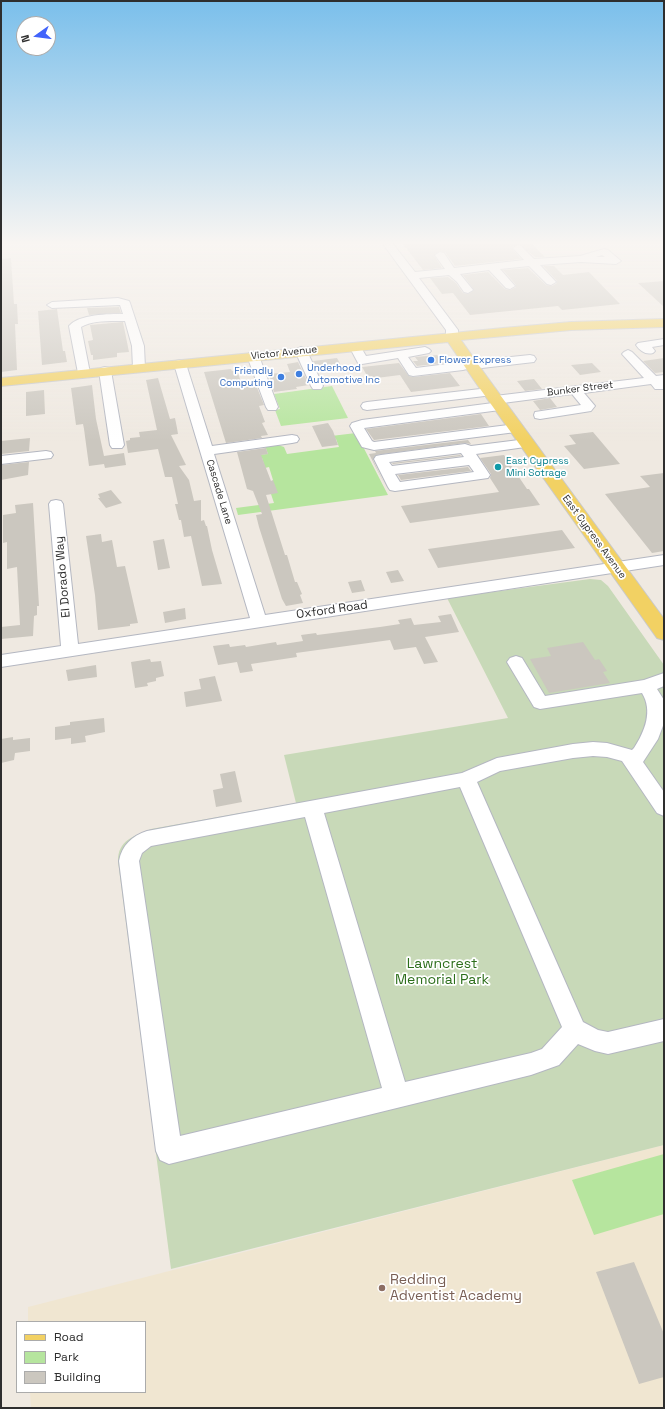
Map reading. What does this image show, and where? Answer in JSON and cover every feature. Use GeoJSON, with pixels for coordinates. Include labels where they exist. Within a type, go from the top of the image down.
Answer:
{"type":"FeatureCollection","features":[{"type":"Feature","properties":{"kind":"main road","name":"Victor Avenue"},"geometry":{"type":"LineString","coordinates":[[1,382],[356,346],[400,348],[452,336],[570,326],[664,323]]}},
{"type":"Feature","properties":{"kind":"main road"},"geometry":{"type":"LineString","coordinates":[[484,383],[472,348],[482,339],[503,332]]}},
{"type":"Feature","properties":{"kind":"main road","name":"East Cypress Avenue"},"geometry":{"type":"LineString","coordinates":[[452,336],[516,428],[664,633]]}},
{"type":"Feature","properties":{"kind":"main road"},"geometry":{"type":"LineString","coordinates":[[400,348],[422,344],[439,348],[445,351],[484,383]]}},
{"type":"Feature","properties":{"kind":"street"},"geometry":{"type":"LineString","coordinates":[[127,310],[138,346],[139,368]]}},
{"type":"Feature","properties":{"kind":"street","name":"East Cypress Avenue"},"geometry":{"type":"LineString","coordinates":[[437,310],[452,330],[452,336]]}},
{"type":"Feature","properties":{"kind":"street"},"geometry":{"type":"LineString","coordinates":[[84,374],[75,326],[78,323],[89,320],[129,317]]}},
{"type":"Feature","properties":{"kind":"street"},"geometry":{"type":"LineString","coordinates":[[664,342],[642,344],[649,351],[628,354],[659,380],[664,391]]}},
{"type":"Feature","properties":{"kind":"street"},"geometry":{"type":"LineString","coordinates":[[400,348],[413,372],[484,383]]}},
{"type":"Feature","properties":{"kind":"street"},"geometry":{"type":"LineString","coordinates":[[400,348],[425,351]]}},
{"type":"Feature","properties":{"kind":"street"},"geometry":{"type":"LineString","coordinates":[[301,351],[317,386]]}},
{"type":"Feature","properties":{"kind":"street"},"geometry":{"type":"LineString","coordinates":[[253,356],[272,407]]}},
{"type":"Feature","properties":{"kind":"street"},"geometry":{"type":"LineString","coordinates":[[516,428],[370,446],[365,443],[357,426],[484,383],[530,359]]}},
{"type":"Feature","properties":{"kind":"street","name":"Cascade Lane"},"geometry":{"type":"LineString","coordinates":[[180,364],[259,621]]}},
{"type":"Feature","properties":{"kind":"street"},"geometry":{"type":"LineString","coordinates":[[105,371],[117,445]]}},
{"type":"Feature","properties":{"kind":"street","name":"Bunker Street"},"geometry":{"type":"LineString","coordinates":[[484,383],[575,390],[659,380]]}},
{"type":"Feature","properties":{"kind":"street"},"geometry":{"type":"LineString","coordinates":[[367,406],[484,383]]}},
{"type":"Feature","properties":{"kind":"street"},"geometry":{"type":"LineString","coordinates":[[540,415],[587,408],[589,406],[575,390]]}},
{"type":"Feature","properties":{"kind":"street"},"geometry":{"type":"LineString","coordinates":[[207,451],[292,440]]}},
{"type":"Feature","properties":{"kind":"street"},"geometry":{"type":"LineString","coordinates":[[387,472],[527,443]]}},
{"type":"Feature","properties":{"kind":"street"},"geometry":{"type":"LineString","coordinates":[[1,460],[46,455]]}},
{"type":"Feature","properties":{"kind":"street","name":"El Dorado Way"},"geometry":{"type":"LineString","coordinates":[[56,504],[70,650]]}},
{"type":"Feature","properties":{"kind":"street","name":"Oxford Road"},"geometry":{"type":"LineString","coordinates":[[1,661],[664,560]]}},
{"type":"Feature","properties":{"kind":"street"},"geometry":{"type":"LineString","coordinates":[[516,662],[540,703],[647,686],[664,679]]}},
{"type":"Feature","properties":{"kind":"street"},"geometry":{"type":"LineString","coordinates":[[575,1030],[550,1057],[541,1061],[169,1151],[130,869],[130,853],[137,844],[147,839],[466,779],[496,765],[592,749],[607,750],[636,758],[643,750],[652,732],[656,707],[656,702],[647,686]]}},
{"type":"Feature","properties":{"kind":"street"},"geometry":{"type":"LineString","coordinates":[[629,756],[664,808]]}},
{"type":"Feature","properties":{"kind":"street"},"geometry":{"type":"LineString","coordinates":[[466,779],[575,1030],[595,1040],[608,1043],[664,1030]]}},
{"type":"Feature","properties":{"kind":"street"},"geometry":{"type":"LineString","coordinates":[[312,808],[397,1096]]}},
{"type":"Feature","properties":{"kind":"shaded area","name":"Redding Adventist Academy"},"geometry":{"type":"Polygon","coordinates":[[[664,1145],[664,1408],[31,1408],[30,1393],[146,1393],[146,1321],[28,1321],[28,1307],[664,1145]]]}},
{"type":"Feature","properties":{"kind":"green space"},"geometry":{"type":"Polygon","coordinates":[[[332,386],[348,418],[281,426],[275,410],[280,409],[274,394],[332,386]]]}},
{"type":"Feature","properties":{"kind":"green space"},"geometry":{"type":"Polygon","coordinates":[[[356,433],[388,495],[238,515],[236,508],[274,503],[271,494],[273,480],[269,467],[265,468],[262,458],[259,458],[256,455],[268,454],[265,446],[278,445],[284,447],[287,454],[339,447],[336,439],[331,436],[356,433]]]}},
{"type":"Feature","properties":{"kind":"green space","name":"Lawncrest Memorial Park"},"geometry":{"type":"Polygon","coordinates":[[[590,579],[601,580],[608,586],[664,665],[664,1145],[171,1269],[118,861],[121,848],[124,843],[151,829],[296,803],[284,755],[508,718],[447,598],[590,579]]]}},
{"type":"Feature","properties":{"kind":"green space"},"geometry":{"type":"Polygon","coordinates":[[[664,1154],[664,1214],[594,1235],[572,1180],[664,1154]]]}},
{"type":"Feature","properties":{"kind":"building"},"geometry":{"type":"Polygon","coordinates":[[[1,310],[17,310],[18,324],[15,324],[17,370],[1,372],[1,310]]]}},
{"type":"Feature","properties":{"kind":"building"},"geometry":{"type":"Polygon","coordinates":[[[57,310],[63,351],[65,351],[67,362],[42,365],[38,311],[57,310]]]}},
{"type":"Feature","properties":{"kind":"building"},"geometry":{"type":"Polygon","coordinates":[[[88,310],[120,310],[121,313],[89,315],[88,310]]]}},
{"type":"Feature","properties":{"kind":"building"},"geometry":{"type":"Polygon","coordinates":[[[466,310],[521,310],[470,315],[466,310]]]}},
{"type":"Feature","properties":{"kind":"building"},"geometry":{"type":"Polygon","coordinates":[[[123,322],[129,352],[117,353],[117,357],[93,360],[93,355],[91,355],[88,341],[93,340],[90,325],[123,322]]]}},
{"type":"Feature","properties":{"kind":"building","name":"Flower Express"},"geometry":{"type":"Polygon","coordinates":[[[437,355],[443,363],[417,366],[413,361],[418,361],[415,357],[437,355]]]}},
{"type":"Feature","properties":{"kind":"building"},"geometry":{"type":"Polygon","coordinates":[[[337,358],[343,369],[318,372],[313,361],[337,358]]]}},
{"type":"Feature","properties":{"kind":"building"},"geometry":{"type":"Polygon","coordinates":[[[664,358],[664,372],[655,373],[643,361],[664,358]]]}},
{"type":"Feature","properties":{"kind":"building"},"geometry":{"type":"Polygon","coordinates":[[[298,362],[309,385],[296,387],[297,389],[274,392],[269,374],[290,372],[287,364],[298,362]]]}},
{"type":"Feature","properties":{"kind":"building"},"geometry":{"type":"Polygon","coordinates":[[[399,363],[409,376],[413,377],[450,373],[460,386],[411,392],[400,375],[369,379],[362,367],[399,363]]]}},
{"type":"Feature","properties":{"kind":"building"},"geometry":{"type":"Polygon","coordinates":[[[592,363],[601,372],[580,375],[571,365],[592,363]]]}},
{"type":"Feature","properties":{"kind":"building"},"geometry":{"type":"Polygon","coordinates":[[[231,369],[232,371],[237,370],[241,382],[254,380],[264,405],[259,406],[265,422],[262,423],[268,435],[261,436],[262,438],[226,443],[204,372],[231,369]]]}},
{"type":"Feature","properties":{"kind":"building"},"geometry":{"type":"Polygon","coordinates":[[[158,378],[170,419],[175,418],[178,434],[171,435],[186,465],[179,466],[189,480],[194,501],[201,500],[201,521],[204,520],[207,526],[222,584],[202,586],[191,536],[184,537],[181,520],[179,520],[175,504],[178,504],[172,477],[165,477],[158,449],[128,453],[126,441],[130,440],[130,438],[140,437],[139,432],[157,430],[146,380],[158,378]]]}},
{"type":"Feature","properties":{"kind":"building"},"geometry":{"type":"Polygon","coordinates":[[[534,379],[542,389],[525,391],[517,381],[534,379]]]}},
{"type":"Feature","properties":{"kind":"building"},"geometry":{"type":"Polygon","coordinates":[[[92,385],[96,419],[104,456],[124,453],[126,465],[105,468],[104,464],[89,466],[83,424],[76,425],[71,388],[92,385]]]}},
{"type":"Feature","properties":{"kind":"building"},"geometry":{"type":"Polygon","coordinates":[[[44,390],[45,414],[26,416],[26,392],[44,390]]]}},
{"type":"Feature","properties":{"kind":"building"},"geometry":{"type":"Polygon","coordinates":[[[550,398],[557,407],[540,410],[533,401],[550,398]]]}},
{"type":"Feature","properties":{"kind":"building"},"geometry":{"type":"Polygon","coordinates":[[[481,414],[489,426],[374,440],[366,429],[481,414]]]}},
{"type":"Feature","properties":{"kind":"building"},"geometry":{"type":"Polygon","coordinates":[[[328,423],[333,431],[338,445],[322,447],[312,426],[328,423]]]}},
{"type":"Feature","properties":{"kind":"building"},"geometry":{"type":"Polygon","coordinates":[[[593,432],[620,464],[584,469],[564,446],[576,444],[569,435],[593,432]]]}},
{"type":"Feature","properties":{"kind":"building"},"geometry":{"type":"Polygon","coordinates":[[[30,438],[29,451],[1,454],[1,441],[30,438]]]}},
{"type":"Feature","properties":{"kind":"building"},"geometry":{"type":"Polygon","coordinates":[[[468,440],[471,444],[465,443],[376,455],[373,460],[385,485],[369,454],[376,453],[375,451],[468,440]]]}},
{"type":"Feature","properties":{"kind":"building"},"geometry":{"type":"Polygon","coordinates":[[[266,448],[268,454],[261,455],[271,481],[273,480],[278,493],[266,495],[285,555],[287,555],[295,582],[297,582],[302,594],[300,595],[303,603],[286,606],[282,599],[256,515],[262,514],[253,491],[247,489],[237,452],[266,448]]]}},
{"type":"Feature","properties":{"kind":"building"},"geometry":{"type":"Polygon","coordinates":[[[460,455],[461,456],[392,463],[460,455]]]}},
{"type":"Feature","properties":{"kind":"building"},"geometry":{"type":"Polygon","coordinates":[[[504,455],[527,489],[529,489],[540,505],[410,523],[401,506],[499,492],[490,478],[491,474],[480,458],[504,455]]]}},
{"type":"Feature","properties":{"kind":"building"},"geometry":{"type":"Polygon","coordinates":[[[29,462],[28,475],[1,480],[1,465],[29,462]]]}},
{"type":"Feature","properties":{"kind":"building"},"geometry":{"type":"Polygon","coordinates":[[[468,467],[471,471],[401,480],[398,475],[468,467]]]}},
{"type":"Feature","properties":{"kind":"building"},"geometry":{"type":"Polygon","coordinates":[[[664,473],[664,551],[652,553],[605,494],[650,487],[640,476],[664,473]]]}},
{"type":"Feature","properties":{"kind":"building"},"geometry":{"type":"Polygon","coordinates":[[[111,490],[122,503],[106,508],[98,498],[100,498],[98,494],[111,490]]]}},
{"type":"Feature","properties":{"kind":"building"},"geometry":{"type":"Polygon","coordinates":[[[33,503],[39,606],[37,606],[37,615],[34,616],[33,636],[1,639],[1,627],[20,625],[17,567],[7,569],[7,542],[3,543],[3,515],[16,513],[15,505],[33,503]]]}},
{"type":"Feature","properties":{"kind":"building"},"geometry":{"type":"Polygon","coordinates":[[[562,530],[575,548],[438,568],[428,549],[562,530]]]}},
{"type":"Feature","properties":{"kind":"building"},"geometry":{"type":"Polygon","coordinates":[[[101,534],[102,542],[112,540],[117,567],[125,566],[138,623],[130,624],[130,626],[98,630],[95,595],[86,536],[101,534]]]}},
{"type":"Feature","properties":{"kind":"building"},"geometry":{"type":"Polygon","coordinates":[[[164,539],[170,568],[158,570],[153,541],[164,539]]]}},
{"type":"Feature","properties":{"kind":"building"},"geometry":{"type":"Polygon","coordinates":[[[398,570],[404,581],[391,583],[386,572],[398,570]]]}},
{"type":"Feature","properties":{"kind":"building"},"geometry":{"type":"Polygon","coordinates":[[[361,580],[365,591],[352,593],[348,582],[361,580]]]}},
{"type":"Feature","properties":{"kind":"building"},"geometry":{"type":"Polygon","coordinates":[[[185,608],[186,619],[165,623],[163,612],[185,608]]]}},
{"type":"Feature","properties":{"kind":"building"},"geometry":{"type":"Polygon","coordinates":[[[451,614],[459,632],[425,637],[438,662],[424,664],[416,647],[394,650],[390,640],[296,653],[297,657],[251,664],[253,671],[240,673],[237,662],[218,665],[213,646],[229,644],[230,647],[245,645],[246,647],[276,642],[277,645],[303,641],[301,635],[316,633],[317,635],[400,624],[398,620],[411,618],[414,625],[441,622],[438,616],[451,614]]]}},
{"type":"Feature","properties":{"kind":"building"},"geometry":{"type":"Polygon","coordinates":[[[583,642],[595,660],[599,659],[607,671],[603,672],[610,683],[549,693],[530,659],[551,656],[547,648],[583,642]]]}},
{"type":"Feature","properties":{"kind":"building"},"geometry":{"type":"Polygon","coordinates":[[[150,659],[151,662],[161,661],[164,676],[156,678],[156,681],[147,683],[148,686],[135,688],[131,662],[150,659]]]}},
{"type":"Feature","properties":{"kind":"building"},"geometry":{"type":"Polygon","coordinates":[[[96,665],[97,677],[68,681],[66,670],[96,665]]]}},
{"type":"Feature","properties":{"kind":"building"},"geometry":{"type":"Polygon","coordinates":[[[215,676],[222,701],[186,707],[184,692],[201,689],[199,679],[215,676]]]}},
{"type":"Feature","properties":{"kind":"building"},"geometry":{"type":"Polygon","coordinates":[[[104,718],[105,732],[85,736],[86,742],[71,744],[71,738],[55,740],[55,727],[70,725],[70,722],[104,718]]]}},
{"type":"Feature","properties":{"kind":"building"},"geometry":{"type":"Polygon","coordinates":[[[13,737],[13,740],[30,738],[30,751],[15,753],[14,760],[1,763],[1,739],[13,737]]]}},
{"type":"Feature","properties":{"kind":"building"},"geometry":{"type":"Polygon","coordinates":[[[235,771],[242,802],[216,807],[213,790],[223,788],[220,774],[235,771]]]}},
{"type":"Feature","properties":{"kind":"building"},"geometry":{"type":"Polygon","coordinates":[[[634,1262],[664,1334],[664,1377],[639,1384],[596,1272],[634,1262]]]}},
{"type":"Feature","properties":{"kind":"place","name":"Flower Express"},"geometry":{"type":"Point","coordinates":[431,360]}},
{"type":"Feature","properties":{"kind":"place","name":"Underhood Automotive Inc"},"geometry":{"type":"Point","coordinates":[299,374]}},
{"type":"Feature","properties":{"kind":"place","name":"Friendly Computing"},"geometry":{"type":"Point","coordinates":[281,377]}},
{"type":"Feature","properties":{"kind":"place","name":"East Cypress Mini Sotrage"},"geometry":{"type":"Point","coordinates":[498,467]}},
{"type":"Feature","properties":{"kind":"place","name":"Redding Adventist Academy"},"geometry":{"type":"Point","coordinates":[382,1288]}}]}
